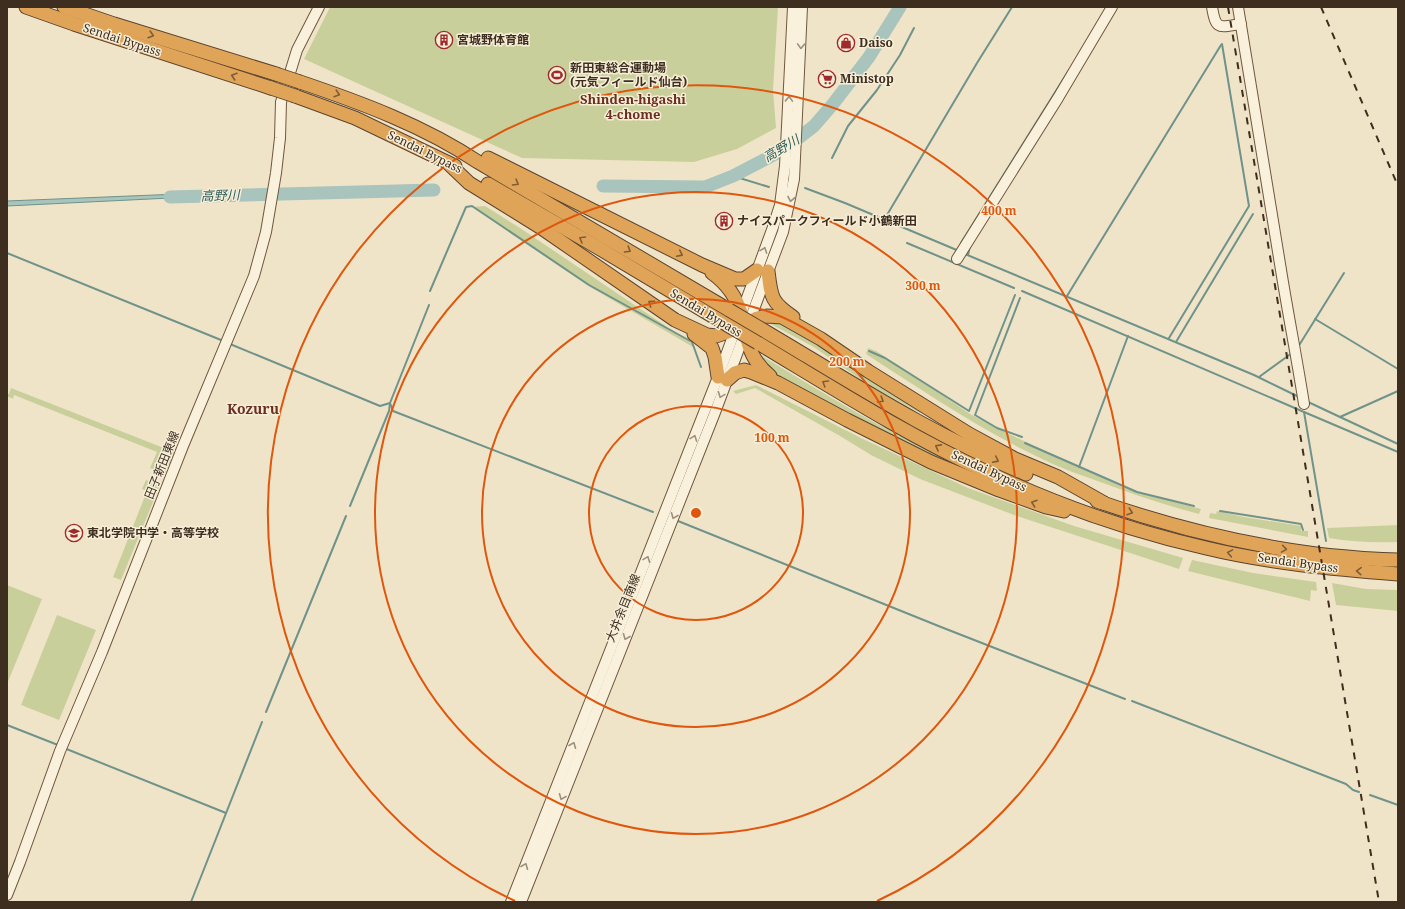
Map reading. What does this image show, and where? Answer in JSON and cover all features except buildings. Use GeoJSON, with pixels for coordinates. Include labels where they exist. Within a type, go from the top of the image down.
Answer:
{"type":"FeatureCollection","features":[{"type":"Feature","properties":{"kind":"highway","name":"Sendai Bypass"},"geometry":{"type":"LineString","coordinates":[[26,7],[296,96],[355,118],[419,150],[448,162],[597,247],[902,428],[987,472],[1099,518],[1208,549],[1288,563],[1398,574]]}},
{"type":"Feature","properties":{"kind":"highway","name":"Sendai Bypass"},"geometry":{"type":"LineString","coordinates":[[64,7],[345,97],[390,115],[456,147],[478,162],[741,322],[763,330],[905,414],[1008,466],[1104,503],[1187,529],[1258,545],[1341,557],[1398,560]]}},
{"type":"Feature","properties":{"kind":"highway"},"geometry":{"type":"LineString","coordinates":[[456,147],[483,156],[735,279],[744,279],[762,270],[773,300],[783,310],[806,326],[821,339]]}},
{"type":"Feature","properties":{"kind":"highway"},"geometry":{"type":"LineString","coordinates":[[448,162],[470,183],[540,227],[675,320],[712,348],[723,379],[744,370],[751,372],[778,383],[847,420],[931,462],[999,490],[1046,507],[1099,518]]}},
{"type":"Feature","properties":{"kind":"highway"},"geometry":{"type":"LineString","coordinates":[[702,264],[723,281],[729,288],[754,359],[760,368],[778,383]]}},
{"type":"Feature","properties":{"kind":"highway"},"geometry":{"type":"LineString","coordinates":[[675,320],[707,335],[716,336],[741,322],[767,316],[782,317],[821,339],[868,371],[969,434],[1015,459],[1058,477],[1104,503]]}},
{"type":"Feature","properties":{"kind":"street","name":"田子新田東線"},"geometry":{"type":"LineString","coordinates":[[7,895],[64,742],[102,652],[183,446],[254,276],[266,232],[276,173],[280,138],[281,102],[297,50],[319,7]]}},
{"type":"Feature","properties":{"kind":"street"},"geometry":{"type":"LineString","coordinates":[[762,270],[780,205],[785,166],[793,7]]}},
{"type":"Feature","properties":{"kind":"street"},"geometry":{"type":"LineString","coordinates":[[511,902],[723,379],[741,322],[762,270],[783,232],[794,179],[802,7]]}},
{"type":"Feature","properties":{"kind":"street"},"geometry":{"type":"LineString","coordinates":[[960,255],[1058,98],[1112,7]]}},
{"type":"Feature","properties":{"kind":"street"},"geometry":{"type":"LineString","coordinates":[[1212,7],[1214,21],[1218,25],[1223,27],[1241,24]]}},
{"type":"Feature","properties":{"kind":"street"},"geometry":{"type":"LineString","coordinates":[[1238,7],[1253,105],[1265,167],[1270,207],[1304,402]]}},
{"type":"Feature","properties":{"kind":"street","name":"大井余目南線"},"geometry":{"type":"LineString","coordinates":[[521,902],[723,379]]}},
{"type":"Feature","properties":{"kind":"green space","name":"新田東総合運動場 (元気フィールド仙台)"},"geometry":{"type":"Polygon","coordinates":[[[330,7],[778,7],[773,90],[776,128],[737,149],[694,162],[522,158],[304,59],[330,7]]]}},
{"type":"Feature","properties":{"kind":"green space"},"geometry":{"type":"Polygon","coordinates":[[[485,206],[694,345],[693,347],[590,287],[472,207],[485,206]]]}},
{"type":"Feature","properties":{"kind":"green space"},"geometry":{"type":"Polygon","coordinates":[[[765,321],[786,322],[921,411],[920,413],[866,383],[812,346],[765,321]]]}},
{"type":"Feature","properties":{"kind":"green space"},"geometry":{"type":"Polygon","coordinates":[[[868,348],[876,351],[901,367],[970,414],[1007,433],[1127,489],[1201,509],[1199,514],[1118,489],[1064,469],[1031,454],[982,427],[912,384],[866,354],[868,348]]]}},
{"type":"Feature","properties":{"kind":"green space"},"geometry":{"type":"Polygon","coordinates":[[[753,351],[859,414],[957,465],[965,471],[872,428],[782,378],[764,367],[753,351]]]}},
{"type":"Feature","properties":{"kind":"green space"},"geometry":{"type":"Polygon","coordinates":[[[756,385],[863,439],[968,488],[1074,526],[1183,558],[1179,569],[1014,515],[920,479],[871,455],[755,388],[736,394],[733,391],[756,385]]]}},
{"type":"Feature","properties":{"kind":"green space"},"geometry":{"type":"Polygon","coordinates":[[[11,388],[174,452],[165,474],[150,468],[157,452],[14,395],[13,399],[7,396],[11,388]]]}},
{"type":"Feature","properties":{"kind":"green space"},"geometry":{"type":"Polygon","coordinates":[[[146,480],[160,485],[121,580],[113,577],[147,491],[142,489],[146,480]]]}},
{"type":"Feature","properties":{"kind":"green space"},"geometry":{"type":"Polygon","coordinates":[[[1217,511],[1301,526],[1301,531],[1308,531],[1308,537],[1209,518],[1210,513],[1216,514],[1217,511]]]}},
{"type":"Feature","properties":{"kind":"green space"},"geometry":{"type":"Polygon","coordinates":[[[1398,525],[1398,542],[1364,542],[1329,538],[1327,528],[1398,525]]]}},
{"type":"Feature","properties":{"kind":"green space"},"geometry":{"type":"Polygon","coordinates":[[[1192,560],[1253,573],[1316,582],[1317,591],[1311,590],[1310,601],[1188,571],[1192,560]]]}},
{"type":"Feature","properties":{"kind":"green space"},"geometry":{"type":"Polygon","coordinates":[[[1332,583],[1366,589],[1398,590],[1398,611],[1336,605],[1332,583]]]}},
{"type":"Feature","properties":{"kind":"green space"},"geometry":{"type":"Polygon","coordinates":[[[7,585],[42,599],[7,684],[7,585]]]}},
{"type":"Feature","properties":{"kind":"green space"},"geometry":{"type":"Polygon","coordinates":[[[57,615],[96,630],[59,720],[21,705],[57,615]]]}},
{"type":"Feature","properties":{"kind":"water"},"geometry":{"type":"Polygon","coordinates":[[[179,194],[191,197],[7,206],[7,201],[179,194]]]}},
{"type":"Feature","properties":{"kind":"waterway","name":"高野川"},"geometry":{"type":"LineString","coordinates":[[603,186],[705,187],[733,176],[783,150],[814,126],[833,104],[869,57],[900,7]]}},
{"type":"Feature","properties":{"kind":"waterway"},"geometry":{"type":"LineString","coordinates":[[884,220],[1012,7]]}},
{"type":"Feature","properties":{"kind":"waterway"},"geometry":{"type":"LineString","coordinates":[[832,158],[848,126],[877,90],[900,55],[914,28]]}},
{"type":"Feature","properties":{"kind":"waterway"},"geometry":{"type":"LineString","coordinates":[[1169,338],[1249,206],[1222,44]]}},
{"type":"Feature","properties":{"kind":"waterway"},"geometry":{"type":"LineString","coordinates":[[1067,296],[1221,45]]}},
{"type":"Feature","properties":{"kind":"waterway"},"geometry":{"type":"LineString","coordinates":[[961,243],[1069,70]]}},
{"type":"Feature","properties":{"kind":"waterway"},"geometry":{"type":"LineString","coordinates":[[733,176],[769,187]]}},
{"type":"Feature","properties":{"kind":"waterway"},"geometry":{"type":"LineString","coordinates":[[805,188],[845,203],[959,251]]}},
{"type":"Feature","properties":{"kind":"waterway","name":"高野川"},"geometry":{"type":"LineString","coordinates":[[170,197],[434,190]]}},
{"type":"Feature","properties":{"kind":"waterway"},"geometry":{"type":"LineString","coordinates":[[430,291],[466,207],[472,206],[589,285],[692,342],[701,367]]}},
{"type":"Feature","properties":{"kind":"waterway"},"geometry":{"type":"LineString","coordinates":[[1176,342],[1253,214]]}},
{"type":"Feature","properties":{"kind":"waterway"},"geometry":{"type":"LineString","coordinates":[[907,243],[1014,288]]}},
{"type":"Feature","properties":{"kind":"waterway"},"geometry":{"type":"LineString","coordinates":[[968,255],[970,246]]}},
{"type":"Feature","properties":{"kind":"waterway"},"geometry":{"type":"LineString","coordinates":[[7,253],[221,340]]}},
{"type":"Feature","properties":{"kind":"waterway"},"geometry":{"type":"LineString","coordinates":[[965,254],[1254,375],[1299,397]]}},
{"type":"Feature","properties":{"kind":"waterway"},"geometry":{"type":"LineString","coordinates":[[1298,347],[1344,273]]}},
{"type":"Feature","properties":{"kind":"waterway"},"geometry":{"type":"LineString","coordinates":[[1022,291],[1304,412]]}},
{"type":"Feature","properties":{"kind":"waterway"},"geometry":{"type":"LineString","coordinates":[[869,351],[885,358],[969,411],[1015,295]]}},
{"type":"Feature","properties":{"kind":"waterway"},"geometry":{"type":"LineString","coordinates":[[1020,298],[975,415],[997,428],[1022,437]]}},
{"type":"Feature","properties":{"kind":"waterway"},"geometry":{"type":"LineString","coordinates":[[350,506],[389,411],[390,403],[429,305]]}},
{"type":"Feature","properties":{"kind":"waterway"},"geometry":{"type":"LineString","coordinates":[[1315,319],[1398,369]]}},
{"type":"Feature","properties":{"kind":"waterway"},"geometry":{"type":"LineString","coordinates":[[1079,467],[1128,336]]}},
{"type":"Feature","properties":{"kind":"waterway"},"geometry":{"type":"LineString","coordinates":[[230,344],[380,406],[390,403],[393,411],[653,512]]}},
{"type":"Feature","properties":{"kind":"waterway"},"geometry":{"type":"LineString","coordinates":[[1259,377],[1292,353]]}},
{"type":"Feature","properties":{"kind":"waterway"},"geometry":{"type":"LineString","coordinates":[[1306,401],[1340,417],[1398,391]]}},
{"type":"Feature","properties":{"kind":"waterway"},"geometry":{"type":"LineString","coordinates":[[1326,541],[1304,412],[1398,452]]}},
{"type":"Feature","properties":{"kind":"waterway"},"geometry":{"type":"LineString","coordinates":[[1340,417],[1398,444]]}},
{"type":"Feature","properties":{"kind":"waterway"},"geometry":{"type":"LineString","coordinates":[[1025,443],[1137,492],[1194,506]]}},
{"type":"Feature","properties":{"kind":"waterway"},"geometry":{"type":"LineString","coordinates":[[1220,511],[1301,524],[1303,530]]}},
{"type":"Feature","properties":{"kind":"waterway"},"geometry":{"type":"LineString","coordinates":[[266,712],[346,516]]}},
{"type":"Feature","properties":{"kind":"waterway"},"geometry":{"type":"LineString","coordinates":[[678,521],[1125,699]]}},
{"type":"Feature","properties":{"kind":"waterway"},"geometry":{"type":"LineString","coordinates":[[1132,701],[1346,784],[1353,790],[1359,792]]}},
{"type":"Feature","properties":{"kind":"waterway"},"geometry":{"type":"LineString","coordinates":[[191,902],[262,722]]}},
{"type":"Feature","properties":{"kind":"waterway"},"geometry":{"type":"LineString","coordinates":[[7,725],[58,745]]}},
{"type":"Feature","properties":{"kind":"waterway"},"geometry":{"type":"LineString","coordinates":[[64,748],[226,813]]}},
{"type":"Feature","properties":{"kind":"waterway"},"geometry":{"type":"LineString","coordinates":[[1370,795],[1398,805]]}},
{"type":"Feature","properties":{"kind":"railway"},"geometry":{"type":"LineString","coordinates":[[1228,7],[1379,902]]}},
{"type":"Feature","properties":{"kind":"railway"},"geometry":{"type":"LineString","coordinates":[[1321,7],[1398,186]]}},
{"type":"Feature","properties":{"kind":"place","name":"宮城野体育館"},"geometry":{"type":"Point","coordinates":[444,40]}},
{"type":"Feature","properties":{"kind":"place","name":"Daiso"},"geometry":{"type":"Point","coordinates":[846,43]}},
{"type":"Feature","properties":{"kind":"place","name":"新田東総合運動場 (元気フィールド仙台)"},"geometry":{"type":"Point","coordinates":[557,75]}},
{"type":"Feature","properties":{"kind":"place","name":"Ministop"},"geometry":{"type":"Point","coordinates":[827,79]}},
{"type":"Feature","properties":{"kind":"place","name":"ナイスパークフィールド小鶴新田"},"geometry":{"type":"Point","coordinates":[724,221]}},
{"type":"Feature","properties":{"kind":"place","name":"東北学院中学・高等学校"},"geometry":{"type":"Point","coordinates":[74,533]}},
{"type":"Feature","properties":{"kind":"district","name":"Shinden-higashi 4-chome"},"geometry":{"type":"Point","coordinates":[633,106]}},
{"type":"Feature","properties":{"kind":"district","name":"Kozuru"},"geometry":{"type":"Point","coordinates":[253,409]}}]}
